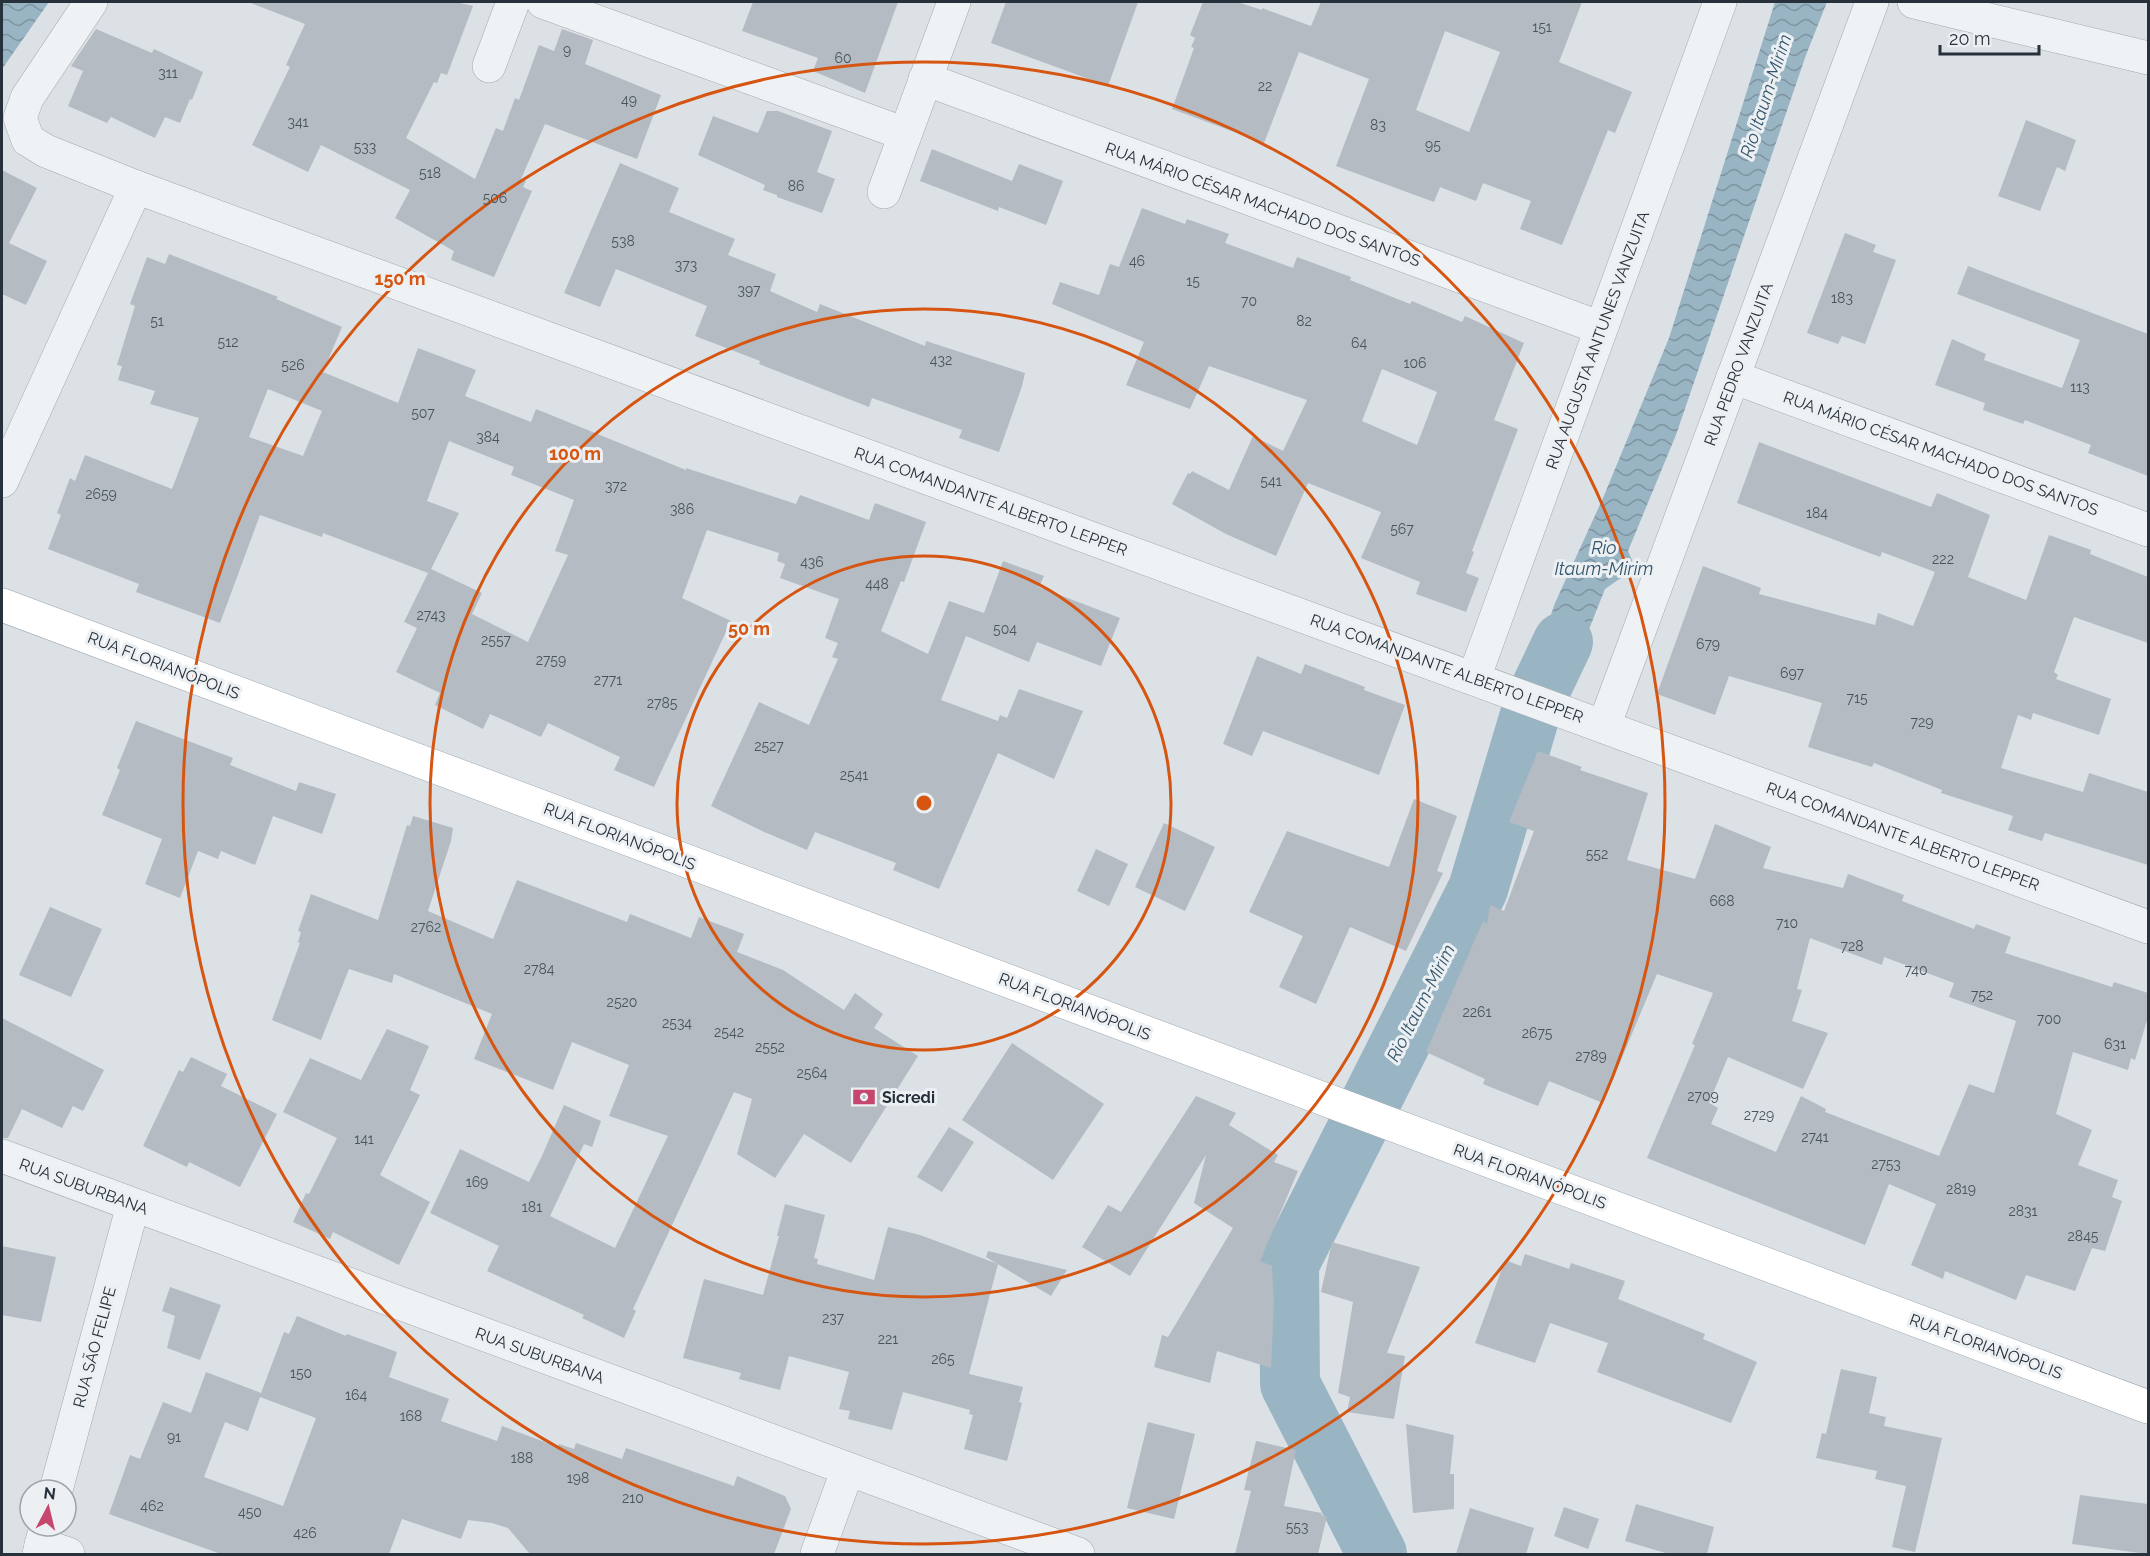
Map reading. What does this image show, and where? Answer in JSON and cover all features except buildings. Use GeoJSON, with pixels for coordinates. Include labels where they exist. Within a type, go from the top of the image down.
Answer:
{"type":"FeatureCollection","features":[{"type":"Feature","properties":{"kind":"main road","name":"RUA FLORIANÓPOLIS"},"geometry":{"type":"LineString","coordinates":[[2,604],[2148,1407]]}},
{"type":"Feature","properties":{"kind":"street","name":"RUA COMANDANTE ALBERTO LEPPER"},"geometry":{"type":"LineString","coordinates":[[91,2],[27,98],[20,118],[28,140],[46,151],[136,187],[2148,927]]}},
{"type":"Feature","properties":{"kind":"street"},"geometry":{"type":"LineString","coordinates":[[489,66],[513,2]]}},
{"type":"Feature","properties":{"kind":"street"},"geometry":{"type":"LineString","coordinates":[[543,2],[905,134]]}},
{"type":"Feature","properties":{"kind":"street"},"geometry":{"type":"LineString","coordinates":[[884,192],[954,2]]}},
{"type":"Feature","properties":{"kind":"street","name":"RUA AUGUSTA ANTUNES VANZUITA"},"geometry":{"type":"LineString","coordinates":[[1487,683],[1601,328],[1720,2]]}},
{"type":"Feature","properties":{"kind":"street","name":"RUA PEDRO VANZUITA"},"geometry":{"type":"LineString","coordinates":[[1604,726],[1872,2]]}},
{"type":"Feature","properties":{"kind":"street"},"geometry":{"type":"LineString","coordinates":[[1914,2],[2148,58]]}},
{"type":"Feature","properties":{"kind":"street","name":"RUA MÁRIO CÉSAR MACHADO DOS SANTOS"},"geometry":{"type":"LineString","coordinates":[[925,80],[1601,328]]}},
{"type":"Feature","properties":{"kind":"street"},"geometry":{"type":"LineString","coordinates":[[2,481],[136,187]]}},
{"type":"Feature","properties":{"kind":"street","name":"RUA MÁRIO CÉSAR MACHADO DOS SANTOS"},"geometry":{"type":"LineString","coordinates":[[1733,377],[2148,530]]}},
{"type":"Feature","properties":{"kind":"street","name":"RUA SUBURBANA"},"geometry":{"type":"LineString","coordinates":[[2,1156],[1078,1554]]}},
{"type":"Feature","properties":{"kind":"street","name":"RUA SÃO FELIPE"},"geometry":{"type":"LineString","coordinates":[[59,1478],[133,1204]]}},
{"type":"Feature","properties":{"kind":"street"},"geometry":{"type":"LineString","coordinates":[[817,1554],[848,1469]]}},
{"type":"Feature","properties":{"kind":"water"},"geometry":{"type":"Polygon","coordinates":[[[2,2],[49,2],[2,69],[2,2]]]}},
{"type":"Feature","properties":{"kind":"water","name":"Rio Itaum-Mirim"},"geometry":{"type":"Polygon","coordinates":[[[1775,2],[1827,2],[1806,55],[1676,435],[1628,551],[1632,560],[1628,573],[1605,589],[1558,707],[1524,692],[1555,603],[1603,498],[1669,338],[1775,2]]]}},
{"type":"Feature","properties":{"kind":"waterway","name":"Rio Itaum-Mirim"},"geometry":{"type":"LineString","coordinates":[[1377,1554],[1290,1384],[1289,1264],[1478,889],[1533,705],[1563,642]]}},
{"type":"Feature","properties":{"kind":"place","name":"Sicredi"},"geometry":{"type":"Point","coordinates":[864,1097]}}]}
